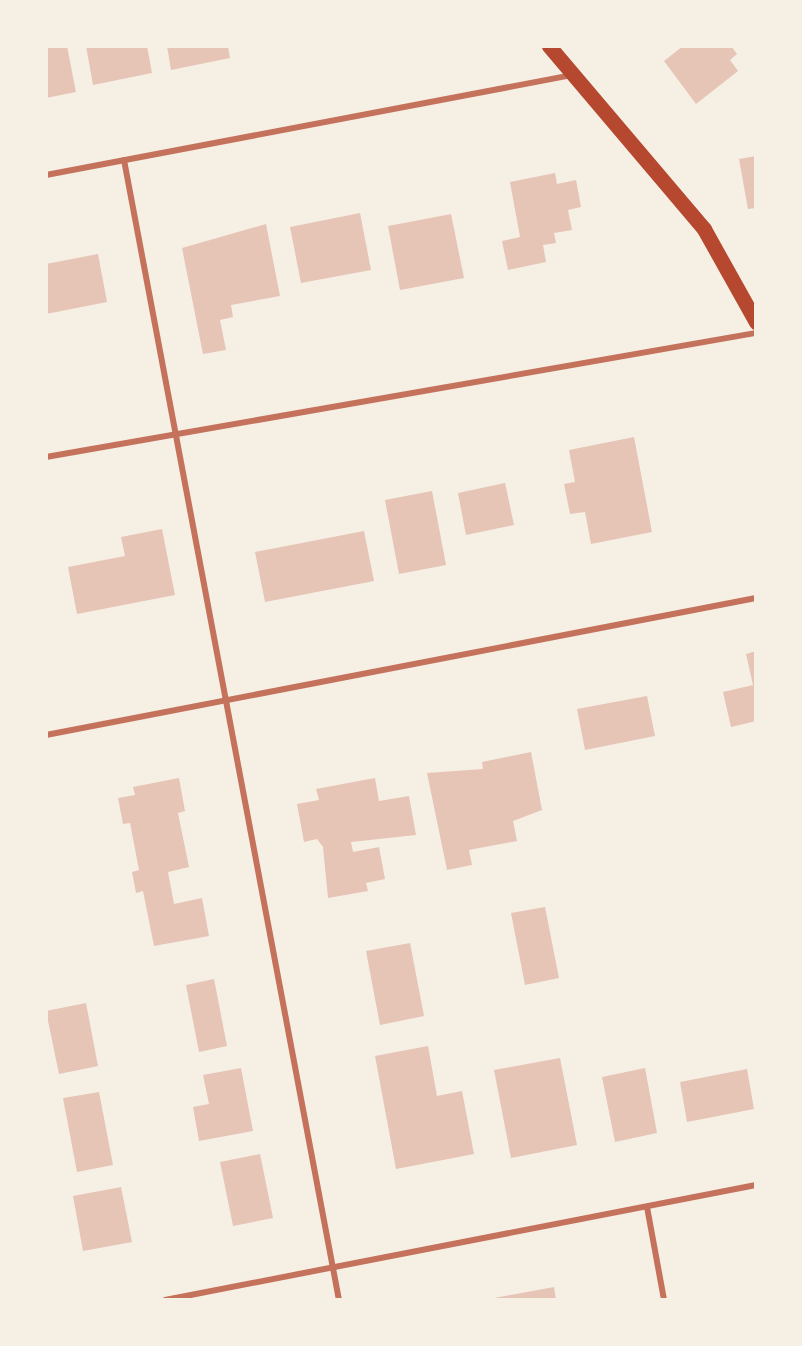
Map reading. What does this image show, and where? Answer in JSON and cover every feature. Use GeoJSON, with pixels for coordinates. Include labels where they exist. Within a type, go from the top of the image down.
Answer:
{"type":"FeatureCollection","features":[{"type":"Feature","properties":{"kind":"main road"},"geometry":{"type":"LineString","coordinates":[[549,46],[576,75],[704,229],[756,322]]}},
{"type":"Feature","properties":{"kind":"street"},"geometry":{"type":"LineString","coordinates":[[46,175],[576,75]]}},
{"type":"Feature","properties":{"kind":"street"},"geometry":{"type":"LineString","coordinates":[[124,160],[339,1299]]}},
{"type":"Feature","properties":{"kind":"street"},"geometry":{"type":"LineString","coordinates":[[46,457],[756,333]]}},
{"type":"Feature","properties":{"kind":"street"},"geometry":{"type":"LineString","coordinates":[[46,735],[756,598]]}},
{"type":"Feature","properties":{"kind":"street"},"geometry":{"type":"LineString","coordinates":[[165,1299],[333,1269],[756,1185]]}},
{"type":"Feature","properties":{"kind":"street"},"geometry":{"type":"LineString","coordinates":[[647,1208],[664,1299]]}},
{"type":"Feature","properties":{"kind":"building"},"geometry":{"type":"Polygon","coordinates":[[[46,46],[67,46],[76,92],[46,98],[46,46]]]}},
{"type":"Feature","properties":{"kind":"building"},"geometry":{"type":"Polygon","coordinates":[[[86,46],[147,46],[152,73],[93,85],[86,46]]]}},
{"type":"Feature","properties":{"kind":"building"},"geometry":{"type":"Polygon","coordinates":[[[167,46],[228,46],[230,58],[171,70],[167,46]]]}},
{"type":"Feature","properties":{"kind":"building"},"geometry":{"type":"Polygon","coordinates":[[[683,46],[731,46],[737,54],[730,60],[738,71],[696,104],[664,61],[683,46]]]}},
{"type":"Feature","properties":{"kind":"building"},"geometry":{"type":"Polygon","coordinates":[[[756,156],[756,208],[748,209],[739,159],[756,156]]]}},
{"type":"Feature","properties":{"kind":"building"},"geometry":{"type":"Polygon","coordinates":[[[555,173],[557,184],[576,180],[581,207],[568,210],[572,230],[554,233],[556,243],[543,245],[546,262],[508,270],[502,241],[520,237],[510,182],[555,173]]]}},
{"type":"Feature","properties":{"kind":"building"},"geometry":{"type":"Polygon","coordinates":[[[360,213],[371,270],[301,283],[290,227],[360,213]]]}},
{"type":"Feature","properties":{"kind":"building"},"geometry":{"type":"Polygon","coordinates":[[[451,214],[464,278],[400,290],[388,226],[451,214]]]}},
{"type":"Feature","properties":{"kind":"building"},"geometry":{"type":"Polygon","coordinates":[[[266,224],[280,296],[231,305],[233,317],[220,320],[226,350],[203,354],[182,248],[266,224]]]}},
{"type":"Feature","properties":{"kind":"building"},"geometry":{"type":"Polygon","coordinates":[[[98,254],[107,302],[46,314],[46,264],[98,254]]]}},
{"type":"Feature","properties":{"kind":"building"},"geometry":{"type":"Polygon","coordinates":[[[634,437],[652,532],[591,544],[585,512],[570,514],[564,484],[575,482],[569,450],[634,437]]]}},
{"type":"Feature","properties":{"kind":"building"},"geometry":{"type":"Polygon","coordinates":[[[505,483],[514,525],[466,535],[458,493],[505,483]]]}},
{"type":"Feature","properties":{"kind":"building"},"geometry":{"type":"Polygon","coordinates":[[[432,491],[446,565],[399,574],[385,500],[432,491]]]}},
{"type":"Feature","properties":{"kind":"building"},"geometry":{"type":"Polygon","coordinates":[[[162,529],[175,595],[77,614],[68,567],[125,556],[121,537],[162,529]]]}},
{"type":"Feature","properties":{"kind":"building"},"geometry":{"type":"Polygon","coordinates":[[[364,531],[374,581],[265,602],[255,552],[364,531]]]}},
{"type":"Feature","properties":{"kind":"building"},"geometry":{"type":"Polygon","coordinates":[[[756,651],[756,721],[731,727],[723,692],[753,685],[746,654],[756,651]]]}},
{"type":"Feature","properties":{"kind":"building"},"geometry":{"type":"Polygon","coordinates":[[[647,696],[655,736],[585,750],[577,709],[647,696]]]}},
{"type":"Feature","properties":{"kind":"building"},"geometry":{"type":"Polygon","coordinates":[[[531,752],[542,810],[513,821],[517,841],[469,850],[472,865],[447,870],[427,773],[483,769],[482,762],[531,752]]]}},
{"type":"Feature","properties":{"kind":"building"},"geometry":{"type":"Polygon","coordinates":[[[179,778],[185,811],[178,813],[189,867],[168,872],[174,904],[202,898],[209,936],[154,946],[143,891],[136,893],[132,872],[139,870],[130,823],[123,824],[118,798],[135,795],[133,787],[179,778]]]}},
{"type":"Feature","properties":{"kind":"building"},"geometry":{"type":"Polygon","coordinates":[[[375,778],[379,801],[409,796],[416,835],[351,842],[353,852],[379,847],[385,879],[366,883],[368,891],[328,898],[323,847],[317,839],[304,842],[297,804],[319,800],[316,789],[375,778]]]}},
{"type":"Feature","properties":{"kind":"building"},"geometry":{"type":"Polygon","coordinates":[[[545,907],[559,978],[525,985],[511,913],[545,907]]]}},
{"type":"Feature","properties":{"kind":"building"},"geometry":{"type":"Polygon","coordinates":[[[410,943],[424,1016],[380,1025],[366,951],[410,943]]]}},
{"type":"Feature","properties":{"kind":"building"},"geometry":{"type":"Polygon","coordinates":[[[214,979],[227,1046],[199,1052],[186,985],[214,979]]]}},
{"type":"Feature","properties":{"kind":"building"},"geometry":{"type":"Polygon","coordinates":[[[86,1003],[98,1066],[59,1074],[46,1011],[86,1003]]]}},
{"type":"Feature","properties":{"kind":"building"},"geometry":{"type":"Polygon","coordinates":[[[428,1046],[437,1096],[462,1091],[474,1154],[396,1169],[375,1056],[428,1046]]]}},
{"type":"Feature","properties":{"kind":"building"},"geometry":{"type":"Polygon","coordinates":[[[560,1058],[577,1145],[511,1158],[494,1070],[560,1058]]]}},
{"type":"Feature","properties":{"kind":"building"},"geometry":{"type":"Polygon","coordinates":[[[241,1068],[253,1131],[199,1141],[193,1107],[209,1104],[203,1075],[241,1068]]]}},
{"type":"Feature","properties":{"kind":"building"},"geometry":{"type":"Polygon","coordinates":[[[645,1068],[657,1133],[615,1142],[602,1077],[645,1068]]]}},
{"type":"Feature","properties":{"kind":"building"},"geometry":{"type":"Polygon","coordinates":[[[747,1069],[754,1109],[687,1122],[680,1082],[747,1069]]]}},
{"type":"Feature","properties":{"kind":"building"},"geometry":{"type":"Polygon","coordinates":[[[99,1092],[113,1165],[77,1172],[63,1098],[99,1092]]]}},
{"type":"Feature","properties":{"kind":"building"},"geometry":{"type":"Polygon","coordinates":[[[260,1154],[273,1218],[233,1226],[220,1162],[260,1154]]]}},
{"type":"Feature","properties":{"kind":"building"},"geometry":{"type":"Polygon","coordinates":[[[121,1187],[132,1242],[83,1251],[73,1196],[121,1187]]]}},
{"type":"Feature","properties":{"kind":"building"},"geometry":{"type":"Polygon","coordinates":[[[554,1287],[556,1300],[494,1300],[494,1298],[554,1287]]]}}]}
